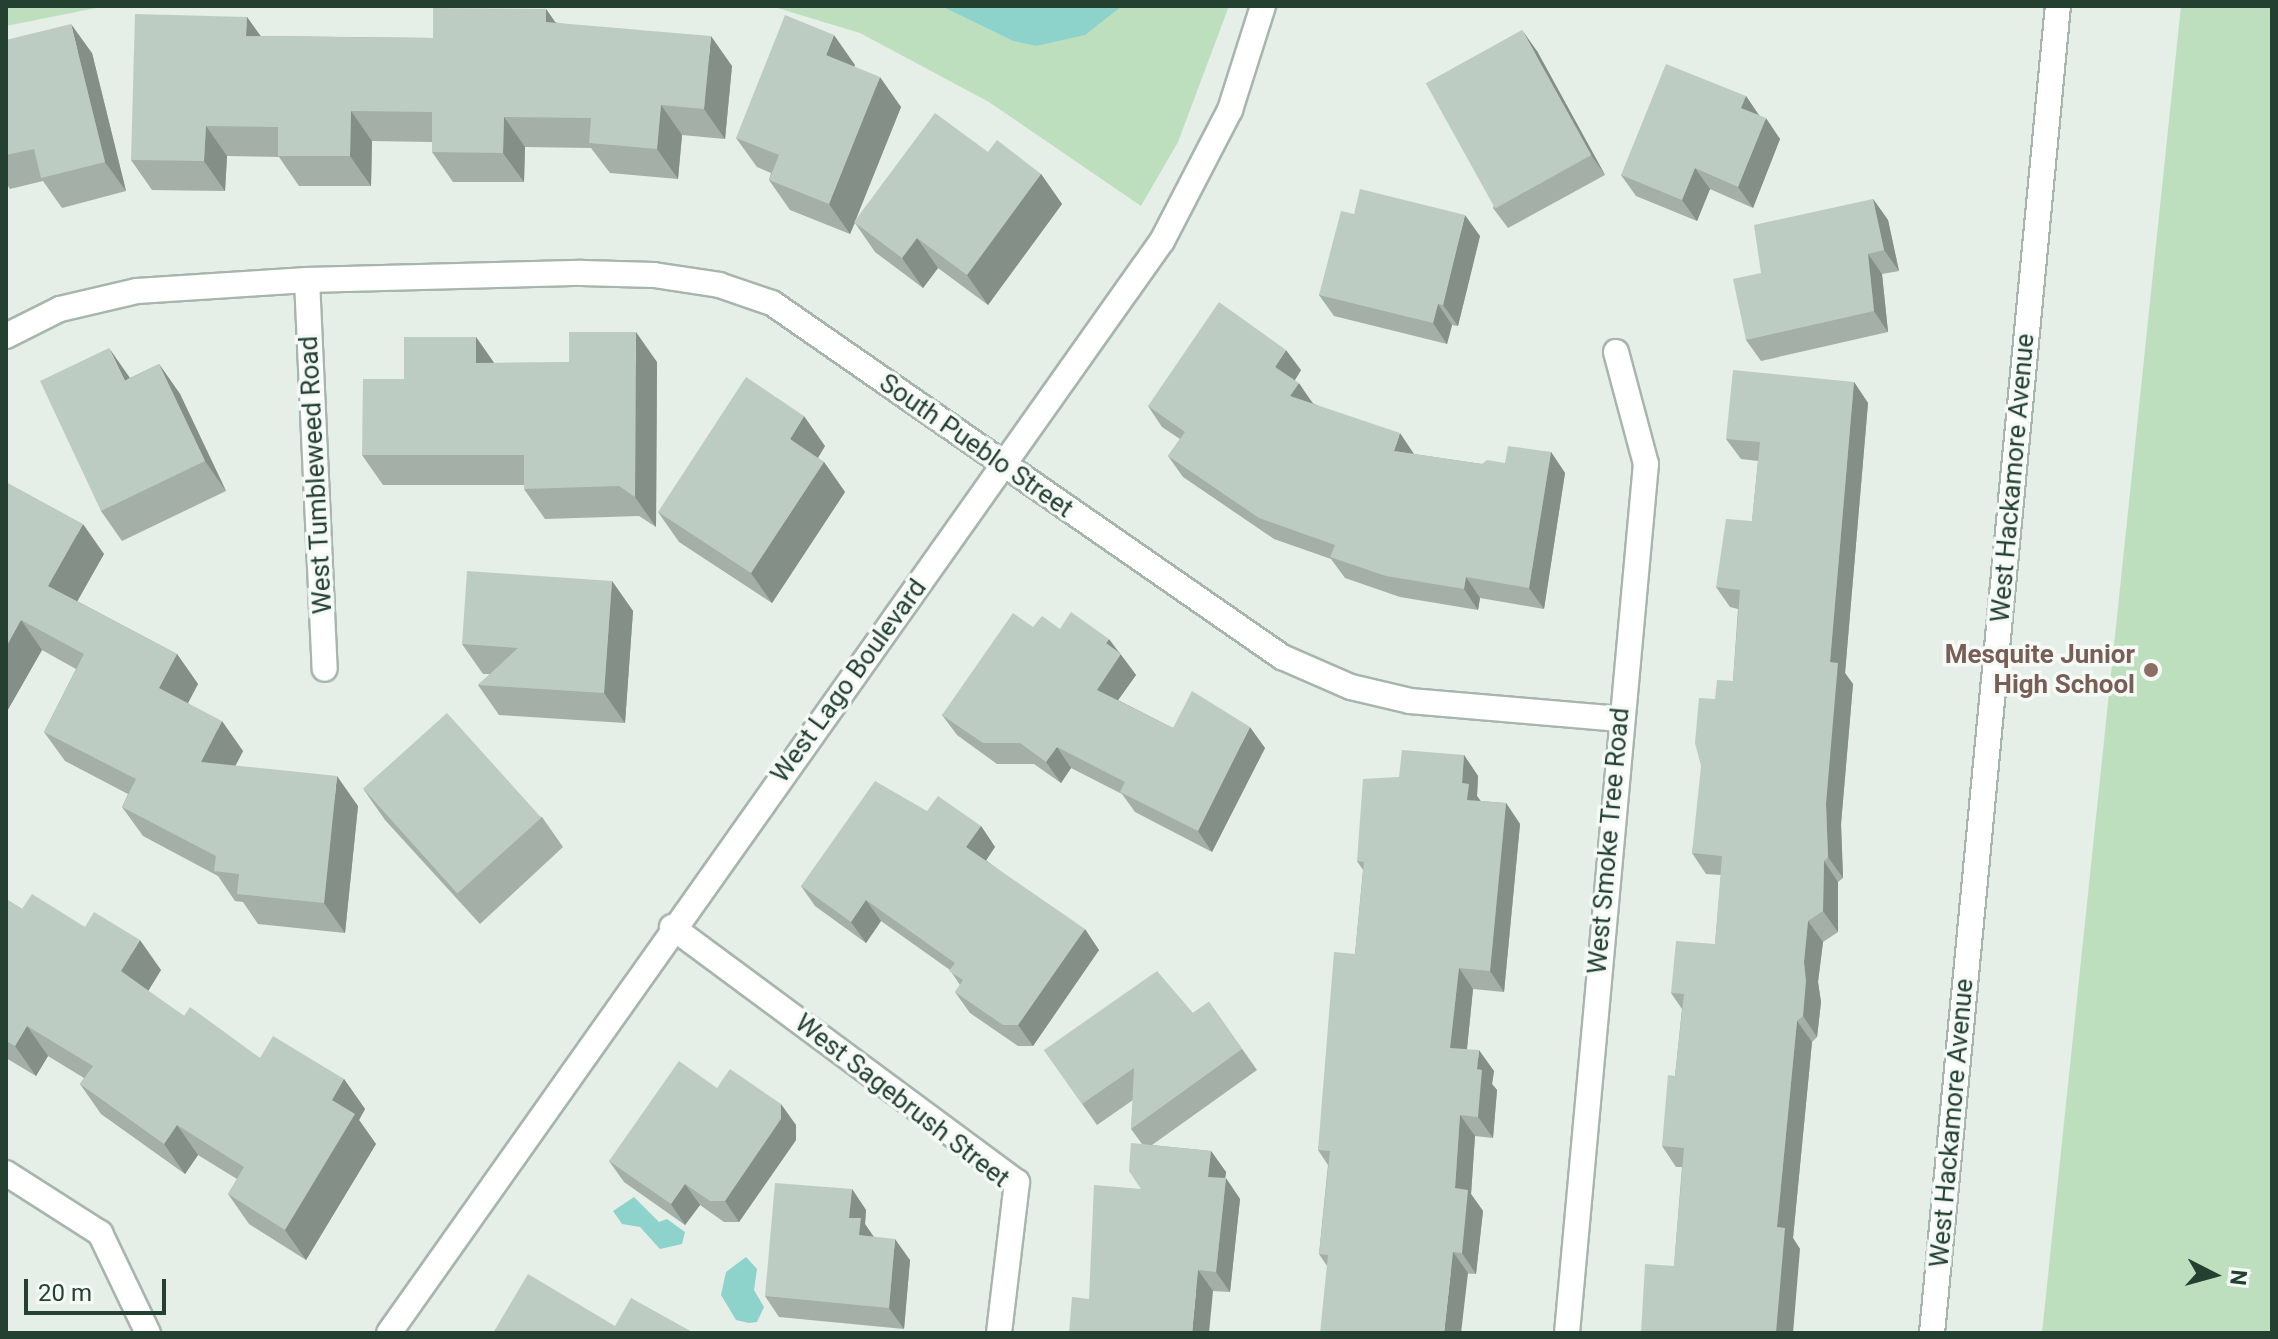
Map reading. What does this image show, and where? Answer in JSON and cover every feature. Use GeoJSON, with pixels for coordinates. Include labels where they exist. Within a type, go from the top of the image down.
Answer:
{"type":"FeatureCollection","features":[{"type":"Feature","properties":{"kind":"street","name":"West Lago Boulevard"},"geometry":{"type":"LineString","coordinates":[[389,1333],[672,927],[1162,241],[1203,169],[1230,110],[1263,6]]}},
{"type":"Feature","properties":{"kind":"street","name":"West Hackamore Avenue"},"geometry":{"type":"LineString","coordinates":[[1932,1333],[2058,6]]}},
{"type":"Feature","properties":{"kind":"street","name":"South Pueblo Street"},"geometry":{"type":"LineString","coordinates":[[6,336],[60,309],[137,291],[307,280],[582,273],[654,275],[719,285],[772,303],[1002,467],[1282,657],[1351,687],[1410,701],[1620,719]]}},
{"type":"Feature","properties":{"kind":"street","name":"West Tumbleweed Road"},"geometry":{"type":"LineString","coordinates":[[307,280],[325,669]]}},
{"type":"Feature","properties":{"kind":"street","name":"West Smoke Tree Road"},"geometry":{"type":"LineString","coordinates":[[1567,1333],[1620,719],[1646,464],[1616,352]]}},
{"type":"Feature","properties":{"kind":"street","name":"West Sagebrush Street"},"geometry":{"type":"LineString","coordinates":[[672,927],[1017,1182],[999,1333]]}},
{"type":"Feature","properties":{"kind":"street"},"geometry":{"type":"LineString","coordinates":[[6,1173],[100,1233],[148,1333]]}},
{"type":"Feature","properties":{"kind":"green space"},"geometry":{"type":"Polygon","coordinates":[[[6,6],[106,6],[6,26],[6,6]]]}},
{"type":"Feature","properties":{"kind":"green space"},"geometry":{"type":"Polygon","coordinates":[[[771,6],[941,6],[1013,41],[1036,46],[1122,6],[1229,6],[1178,142],[1141,206],[989,102],[860,33],[771,6]]]}},
{"type":"Feature","properties":{"kind":"green space","name":"Mesquite Junior High School"},"geometry":{"type":"Polygon","coordinates":[[[2181,6],[2272,6],[2272,1333],[2042,1333],[2181,6]]]}},
{"type":"Feature","properties":{"kind":"water"},"geometry":{"type":"Polygon","coordinates":[[[941,6],[1122,6],[1085,35],[1036,46],[1013,41],[941,6]]]}},
{"type":"Feature","properties":{"kind":"water"},"geometry":{"type":"Polygon","coordinates":[[[634,1197],[659,1222],[667,1219],[685,1232],[682,1244],[660,1249],[640,1227],[622,1224],[613,1211],[634,1197]]]}},
{"type":"Feature","properties":{"kind":"water"},"geometry":{"type":"Polygon","coordinates":[[[746,1257],[757,1269],[754,1290],[764,1307],[757,1322],[749,1323],[736,1320],[721,1295],[726,1272],[746,1257]]]}},
{"type":"Feature","properties":{"kind":"building"},"geometry":{"type":"Polygon","coordinates":[[[433,8],[546,9],[546,22],[711,36],[704,109],[661,105],[657,149],[589,143],[591,118],[504,117],[503,153],[432,152],[432,112],[351,111],[350,156],[278,156],[278,127],[206,126],[204,161],[131,160],[135,14],[247,17],[246,36],[433,38],[433,8]]]}},
{"type":"Feature","properties":{"kind":"building"},"geometry":{"type":"Polygon","coordinates":[[[785,15],[834,35],[826,55],[880,77],[829,204],[769,180],[779,155],[736,138],[785,15]]]}},
{"type":"Feature","properties":{"kind":"building"},"geometry":{"type":"Polygon","coordinates":[[[71,24],[105,162],[41,178],[34,149],[6,155],[6,40],[71,24]]]}},
{"type":"Feature","properties":{"kind":"building"},"geometry":{"type":"Polygon","coordinates":[[[1522,30],[1591,155],[1495,208],[1426,83],[1522,30]]]}},
{"type":"Feature","properties":{"kind":"building"},"geometry":{"type":"Polygon","coordinates":[[[1666,64],[1746,96],[1741,108],[1766,118],[1738,187],[1695,168],[1682,200],[1621,175],[1666,64]]]}},
{"type":"Feature","properties":{"kind":"building"},"geometry":{"type":"Polygon","coordinates":[[[935,113],[988,152],[997,140],[1041,174],[967,275],[917,238],[902,258],[854,222],[935,113]]]}},
{"type":"Feature","properties":{"kind":"building"},"geometry":{"type":"Polygon","coordinates":[[[1360,189],[1465,215],[1443,305],[1438,304],[1433,323],[1319,295],[1341,211],[1354,214],[1360,189]]]}},
{"type":"Feature","properties":{"kind":"building"},"geometry":{"type":"Polygon","coordinates":[[[1873,199],[1884,250],[1868,254],[1874,311],[1746,340],[1733,279],[1761,273],[1754,225],[1873,199]]]}},
{"type":"Feature","properties":{"kind":"building"},"geometry":{"type":"Polygon","coordinates":[[[1219,302],[1286,350],[1275,367],[1299,383],[1290,396],[1400,433],[1394,451],[1482,464],[1487,460],[1505,463],[1508,446],[1551,452],[1529,588],[1466,577],[1464,589],[1386,576],[1330,557],[1335,545],[1259,518],[1168,456],[1185,432],[1148,406],[1219,302]]]}},
{"type":"Feature","properties":{"kind":"building"},"geometry":{"type":"Polygon","coordinates":[[[569,332],[636,332],[635,497],[619,486],[524,489],[524,455],[362,455],[363,379],[404,379],[404,337],[476,337],[476,363],[569,362],[569,332]]]}},
{"type":"Feature","properties":{"kind":"building"},"geometry":{"type":"Polygon","coordinates":[[[109,348],[125,381],[159,364],[205,461],[101,511],[40,381],[109,348]]]}},
{"type":"Feature","properties":{"kind":"building"},"geometry":{"type":"Polygon","coordinates":[[[1733,370],[1854,382],[1830,662],[1838,663],[1826,804],[1828,857],[1824,861],[1823,911],[1808,921],[1803,1016],[1797,1021],[1777,1227],[1785,1228],[1776,1333],[1641,1333],[1645,1264],[1674,1266],[1684,1148],[1662,1146],[1668,1075],[1675,1076],[1684,994],[1671,993],[1676,941],[1715,944],[1722,856],[1692,853],[1701,766],[1695,743],[1699,698],[1715,699],[1717,680],[1733,681],[1740,590],[1716,587],[1726,519],[1752,521],[1760,442],[1726,439],[1733,370]]]}},
{"type":"Feature","properties":{"kind":"building"},"geometry":{"type":"Polygon","coordinates":[[[746,377],[804,416],[790,439],[824,462],[751,573],[658,512],[746,377]]]}},
{"type":"Feature","properties":{"kind":"building"},"geometry":{"type":"Polygon","coordinates":[[[6,482],[83,524],[48,586],[177,654],[159,688],[222,721],[201,762],[337,776],[324,903],[237,894],[239,874],[214,871],[216,856],[122,807],[136,779],[44,732],[84,654],[21,620],[6,647],[6,482]]]}},
{"type":"Feature","properties":{"kind":"building"},"geometry":{"type":"Polygon","coordinates":[[[467,571],[612,581],[604,693],[478,685],[518,648],[462,644],[467,571]]]}},
{"type":"Feature","properties":{"kind":"building"},"geometry":{"type":"Polygon","coordinates":[[[1071,612],[1109,639],[1106,643],[1121,654],[1097,690],[1173,728],[1192,691],[1250,727],[1198,831],[1120,792],[1125,782],[1057,747],[1046,762],[1020,743],[983,743],[942,715],[1013,613],[1033,627],[1042,616],[1060,629],[1071,612]]]}},
{"type":"Feature","properties":{"kind":"building"},"geometry":{"type":"Polygon","coordinates":[[[447,713],[541,818],[457,893],[363,789],[447,713]]]}},
{"type":"Feature","properties":{"kind":"building"},"geometry":{"type":"Polygon","coordinates":[[[1402,750],[1464,755],[1462,783],[1469,784],[1467,800],[1506,803],[1490,971],[1459,968],[1450,1048],[1479,1050],[1477,1069],[1482,1070],[1478,1117],[1460,1115],[1455,1188],[1468,1190],[1462,1253],[1453,1252],[1444,1333],[1320,1333],[1328,1255],[1319,1254],[1330,1151],[1318,1150],[1334,952],[1355,954],[1364,862],[1357,861],[1363,779],[1399,777],[1402,750]]]}},
{"type":"Feature","properties":{"kind":"building"},"geometry":{"type":"Polygon","coordinates":[[[875,781],[927,811],[938,796],[981,826],[966,847],[1085,929],[1018,1025],[1003,1025],[955,992],[963,980],[949,971],[955,963],[866,900],[851,922],[801,886],[875,781]]]}},
{"type":"Feature","properties":{"kind":"building"},"geometry":{"type":"Polygon","coordinates":[[[32,894],[85,927],[94,912],[140,940],[121,971],[184,1016],[190,1007],[260,1058],[273,1036],[344,1079],[332,1100],[355,1114],[285,1230],[228,1194],[244,1167],[177,1125],[164,1144],[80,1084],[93,1066],[27,1026],[15,1046],[6,1041],[6,899],[22,909],[32,894]]]}},
{"type":"Feature","properties":{"kind":"building"},"geometry":{"type":"Polygon","coordinates":[[[1157,971],[1193,1013],[1209,1002],[1242,1049],[1131,1129],[1134,1068],[1082,1104],[1044,1050],[1157,971]]]}},
{"type":"Feature","properties":{"kind":"building"},"geometry":{"type":"Polygon","coordinates":[[[679,1061],[717,1088],[730,1069],[781,1104],[781,1119],[725,1201],[710,1201],[685,1184],[671,1204],[609,1161],[679,1061]]]}},
{"type":"Feature","properties":{"kind":"building"},"geometry":{"type":"Polygon","coordinates":[[[1131,1143],[1211,1151],[1208,1177],[1226,1178],[1216,1272],[1198,1270],[1192,1333],[1069,1333],[1072,1297],[1089,1299],[1094,1185],[1141,1189],[1129,1171],[1131,1143]]]}},
{"type":"Feature","properties":{"kind":"building"},"geometry":{"type":"Polygon","coordinates":[[[775,1183],[852,1189],[849,1218],[861,1218],[859,1235],[895,1239],[889,1308],[765,1296],[775,1183]]]}},
{"type":"Feature","properties":{"kind":"building"},"geometry":{"type":"Polygon","coordinates":[[[528,1274],[615,1326],[631,1298],[694,1333],[493,1333],[528,1274]]]}},
{"type":"Feature","properties":{"kind":"place","name":"Mesquite Junior High School"},"geometry":{"type":"Point","coordinates":[2151,670]}}]}
